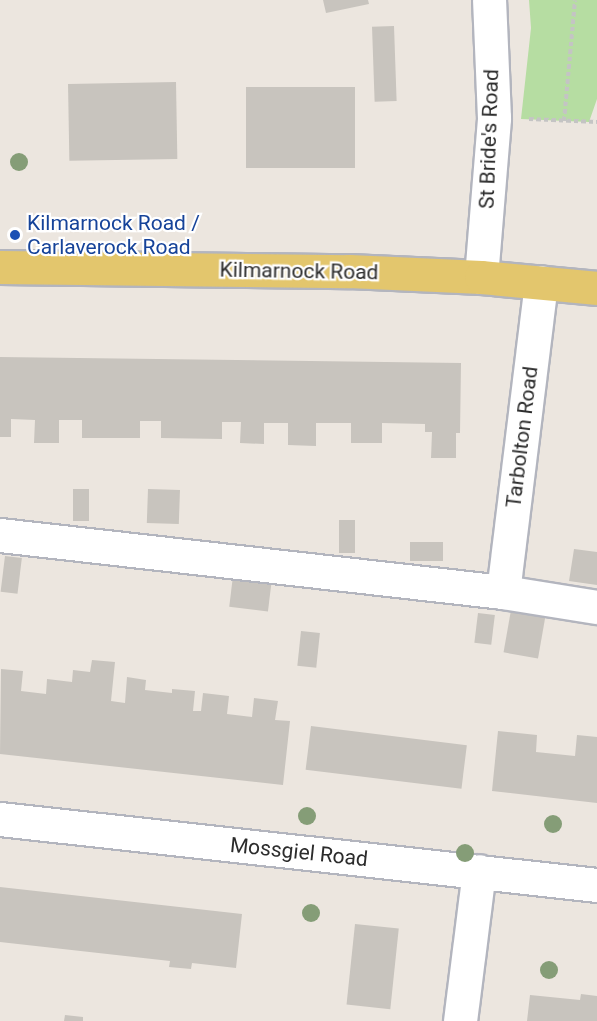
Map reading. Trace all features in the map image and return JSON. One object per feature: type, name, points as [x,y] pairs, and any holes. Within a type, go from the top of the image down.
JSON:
[{"type":"main road","name":"Kilmarnock Road","points":[[0,267],[349,271],[481,277],[597,286]]},
{"type":"street","name":"St Bride's Road","points":[[481,277],[494,118],[489,0]]},
{"type":"street","name":"Tarbolton Road","points":[[503,592],[541,282]]},
{"type":"street","points":[[0,535],[503,592],[597,607]]},
{"type":"street","name":"Mossgiel Road","points":[[0,819],[597,885]]},
{"type":"street","points":[[460,1021],[479,871]]},
{"type":"path","points":[[564,121],[575,0]]},
{"type":"path","points":[[494,118],[597,122]]},
{"type":"green space","points":[[529,0],[597,0],[597,99],[589,122],[521,119],[531,28]]},
{"type":"building","points":[[323,0],[368,0],[369,4],[326,13]]},
{"type":"building","points":[[394,26],[397,101],[375,102],[372,27]]},
{"type":"building","points":[[176,82],[177,159],[69,161],[68,84]]},
{"type":"building","points":[[246,87],[355,87],[355,168],[246,168]]},
{"type":"building","points":[[0,357],[461,363],[460,433],[456,433],[456,458],[431,458],[432,432],[425,432],[425,424],[382,423],[382,443],[351,443],[351,423],[316,423],[316,446],[288,445],[288,423],[264,423],[264,444],[240,443],[241,422],[222,422],[222,439],[161,438],[161,421],[140,421],[140,438],[82,438],[82,420],[59,420],[59,443],[34,443],[35,420],[11,419],[11,437],[0,437]]},
{"type":"building","points":[[73,489],[89,489],[89,521],[73,521]]},
{"type":"building","points":[[148,489],[180,490],[179,524],[147,523]]},
{"type":"building","points":[[339,520],[355,520],[355,553],[339,553]]},
{"type":"building","points":[[410,542],[443,542],[443,561],[410,561]]},
{"type":"building","points":[[574,549],[597,552],[597,585],[569,581]]},
{"type":"building","points":[[5,556],[22,558],[17,594],[1,592]]},
{"type":"building","points":[[233,576],[272,581],[268,612],[229,607]]},
{"type":"building","points":[[511,610],[545,616],[538,658],[504,652]]},
{"type":"building","points":[[478,613],[495,615],[491,645],[474,643]]},
{"type":"building","points":[[301,631],[320,633],[316,668],[297,666]]},
{"type":"building","points":[[92,660],[115,662],[111,701],[125,703],[127,677],[146,680],[145,690],[172,693],[172,689],[195,691],[193,711],[201,711],[203,693],[229,696],[227,714],[252,717],[254,698],[278,701],[275,720],[290,721],[283,785],[0,754],[1,669],[23,671],[21,691],[46,694],[47,679],[72,682],[73,670],[90,672]]},
{"type":"building","points":[[311,726],[467,745],[461,789],[306,770]]},
{"type":"building","points":[[498,731],[537,735],[536,752],[575,756],[577,735],[597,737],[597,803],[492,791]]},
{"type":"building","points":[[0,887],[242,914],[236,968],[192,963],[191,969],[169,967],[170,961],[0,942]]},
{"type":"building","points":[[355,924],[399,929],[390,1009],[347,1005]]},
{"type":"building","points":[[581,994],[597,996],[597,1021],[527,1021],[530,995],[580,1000]]},
{"type":"building","points":[[65,1015],[83,1017],[83,1021],[64,1021]]},
{"type":"place","name":"Kilmarnock Road / Carlaverock Road","points":[[15,235]]}]
